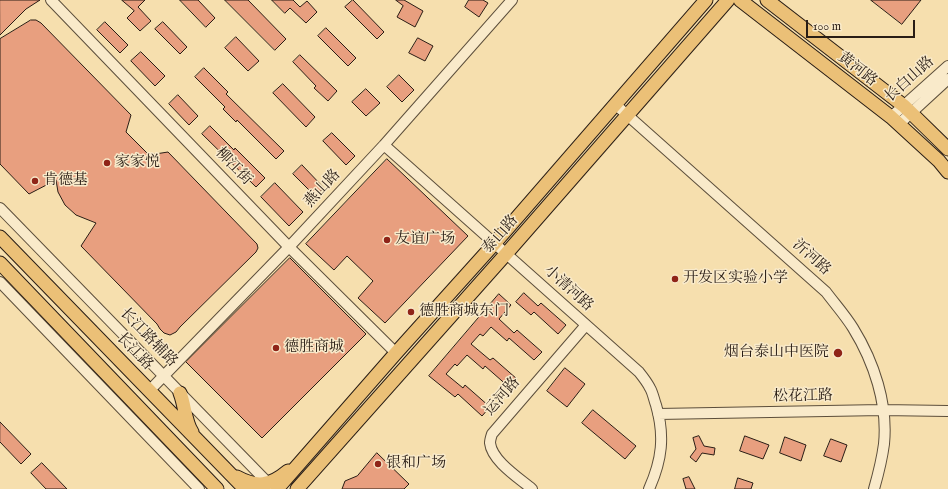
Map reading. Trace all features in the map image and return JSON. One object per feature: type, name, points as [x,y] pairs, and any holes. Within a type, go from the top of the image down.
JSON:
[{"type":"main road","name":"泰山路","points":[[273,487],[302,460],[494,244],[706,0]]},
{"type":"main road","name":"泰山路","points":[[297,489],[506,254],[728,0]]},
{"type":"main road","name":"黄河路","points":[[740,0],[895,120],[939,161],[948,172]]},
{"type":"main road","name":"黄河路","points":[[767,0],[907,110],[948,149]]},
{"type":"main road","name":"长江路","points":[[0,237],[245,489]]},
{"type":"main road","points":[[0,263],[217,489]]},
{"type":"main road","points":[[180,393],[185,404],[190,428],[196,439]]},
{"type":"main road","points":[[305,489],[313,470]]},
{"type":"main road","points":[[229,472],[248,483],[273,487]]},
{"type":"main road","points":[[204,475],[211,489]]},
{"type":"street","name":"柳江街","points":[[51,0],[289,247],[396,353]]},
{"type":"street","name":"燕山路","points":[[149,391],[289,247],[384,145],[512,0]]},
{"type":"street","name":"长白山路","points":[[907,110],[948,66]]},
{"type":"street","name":"长白山路","points":[[895,120],[948,78]]},
{"type":"street","name":"沂河路","points":[[616,105],[826,292],[853,328],[871,363],[880,390],[884,444],[874,489]]},
{"type":"street","name":"小清河路","points":[[384,145],[639,372],[651,388],[661,433],[661,450],[656,474],[649,489]]},
{"type":"street","name":"长江路辅路","points":[[0,208],[273,487]]},
{"type":"street","points":[[0,282],[199,489]]},
{"type":"street","name":"运河路","points":[[532,489],[495,456],[490,443],[492,434],[586,325]]},
{"type":"street","name":"松花江路","points":[[658,414],[882,410],[948,411]]},
{"type":"building","points":[[0,0],[40,0],[26,9],[0,35]]},
{"type":"building","points":[[122,0],[145,0],[138,7],[151,21],[140,31],[127,18],[134,11]]},
{"type":"building","points":[[180,0],[198,0],[215,18],[206,27]]},
{"type":"building","points":[[225,0],[248,0],[286,39],[275,50]]},
{"type":"building","points":[[272,0],[293,0],[300,7],[307,1],[317,12],[306,23],[290,8],[285,13]]},
{"type":"building","points":[[353,0],[384,32],[377,39],[345,7]]},
{"type":"building","points":[[396,0],[404,0],[423,11],[415,27],[397,17],[403,6]]},
{"type":"building","points":[[469,0],[483,0],[488,3],[479,17],[465,7]]},
{"type":"building","points":[[871,0],[921,0],[902,24]]},
{"type":"building","points":[[31,20],[36,20],[41,23],[131,115],[126,132],[149,155],[168,152],[257,244],[258,248],[256,252],[176,332],[170,335],[164,333],[160,329],[157,324],[81,246],[96,223],[76,215],[65,205],[58,192],[56,180],[29,194],[0,164],[0,39]]},
{"type":"building","points":[[105,22],[128,45],[120,53],[97,30]]},
{"type":"building","points":[[163,22],[187,47],[180,54],[155,29]]},
{"type":"building","points":[[326,28],[356,58],[348,66],[318,36]]},
{"type":"building","points":[[236,37],[259,61],[248,71],[225,48]]},
{"type":"building","points":[[418,38],[433,46],[425,61],[409,53]]},
{"type":"building","points":[[141,52],[165,76],[155,86],[131,61]]},
{"type":"building","points":[[300,55],[337,91],[328,101],[314,88],[316,86],[293,62]]},
{"type":"building","points":[[204,68],[228,92],[226,94],[284,151],[276,159],[237,120],[236,122],[223,109],[225,107],[195,77]]},
{"type":"building","points":[[399,75],[414,90],[402,102],[387,87]]},
{"type":"building","points":[[283,84],[315,117],[306,127],[273,93]]},
{"type":"building","points":[[366,89],[380,103],[366,116],[352,102]]},
{"type":"building","points":[[178,95],[198,116],[189,125],[169,104]]},
{"type":"building","points":[[210,126],[265,178],[256,187],[202,134]]},
{"type":"building","points":[[332,133],[355,156],[346,165],[323,141]]},
{"type":"building","name":"友谊广场","points":[[387,159],[468,236],[385,323],[358,298],[373,281],[347,256],[334,270],[306,244]]},
{"type":"building","points":[[302,165],[324,188],[315,196],[293,174]]},
{"type":"building","points":[[275,183],[303,212],[289,226],[261,197]]},
{"type":"building","name":"德胜商城","points":[[290,258],[366,334],[262,438],[186,362]]},
{"type":"building","points":[[524,293],[538,306],[541,303],[566,325],[558,334],[534,312],[531,315],[516,302]]},
{"type":"building","points":[[499,294],[511,305],[499,319],[514,333],[517,330],[542,352],[534,360],[509,338],[507,341],[491,327],[483,336],[480,334],[471,344],[490,360],[493,358],[517,379],[510,388],[485,366],[483,369],[467,355],[457,366],[455,364],[446,374],[463,388],[465,385],[490,407],[482,416],[458,394],[455,397],[429,376]]},
{"type":"building","points":[[565,368],[585,384],[567,407],[547,391]]},
{"type":"building","points":[[593,410],[636,446],[625,459],[582,423]]},
{"type":"building","points":[[0,422],[31,454],[21,464],[0,442]]},
{"type":"building","points":[[699,436],[704,446],[715,448],[714,455],[702,453],[696,462],[690,457],[696,449],[693,438]]},
{"type":"building","points":[[745,436],[769,445],[763,459],[740,451]]},
{"type":"building","points":[[785,437],[806,445],[801,461],[780,453]]},
{"type":"building","points":[[831,439],[847,445],[841,462],[824,456]]},
{"type":"building","name":"银和广场","points":[[377,453],[409,484],[404,489],[342,489],[345,481],[357,476]]},
{"type":"building","points":[[42,463],[67,489],[46,489],[31,473]]},
{"type":"building","points":[[689,477],[695,489],[686,489],[683,479]]},
{"type":"building","points":[[738,478],[753,483],[751,489],[735,489]]},
{"type":"place","name":"家家悦","points":[[107,163]]},
{"type":"place","name":"肯德基","points":[[35,181]]},
{"type":"place","name":"友谊广场","points":[[387,240]]},
{"type":"place","name":"开发区实验小学","points":[[675,279]]},
{"type":"place","name":"德胜商城东门","points":[[411,312]]},
{"type":"place","name":"德胜商城","points":[[276,348]]},
{"type":"place","name":"烟台泰山中医院","points":[[838,353]]},
{"type":"place","name":"银和广场","points":[[378,464]]}]
